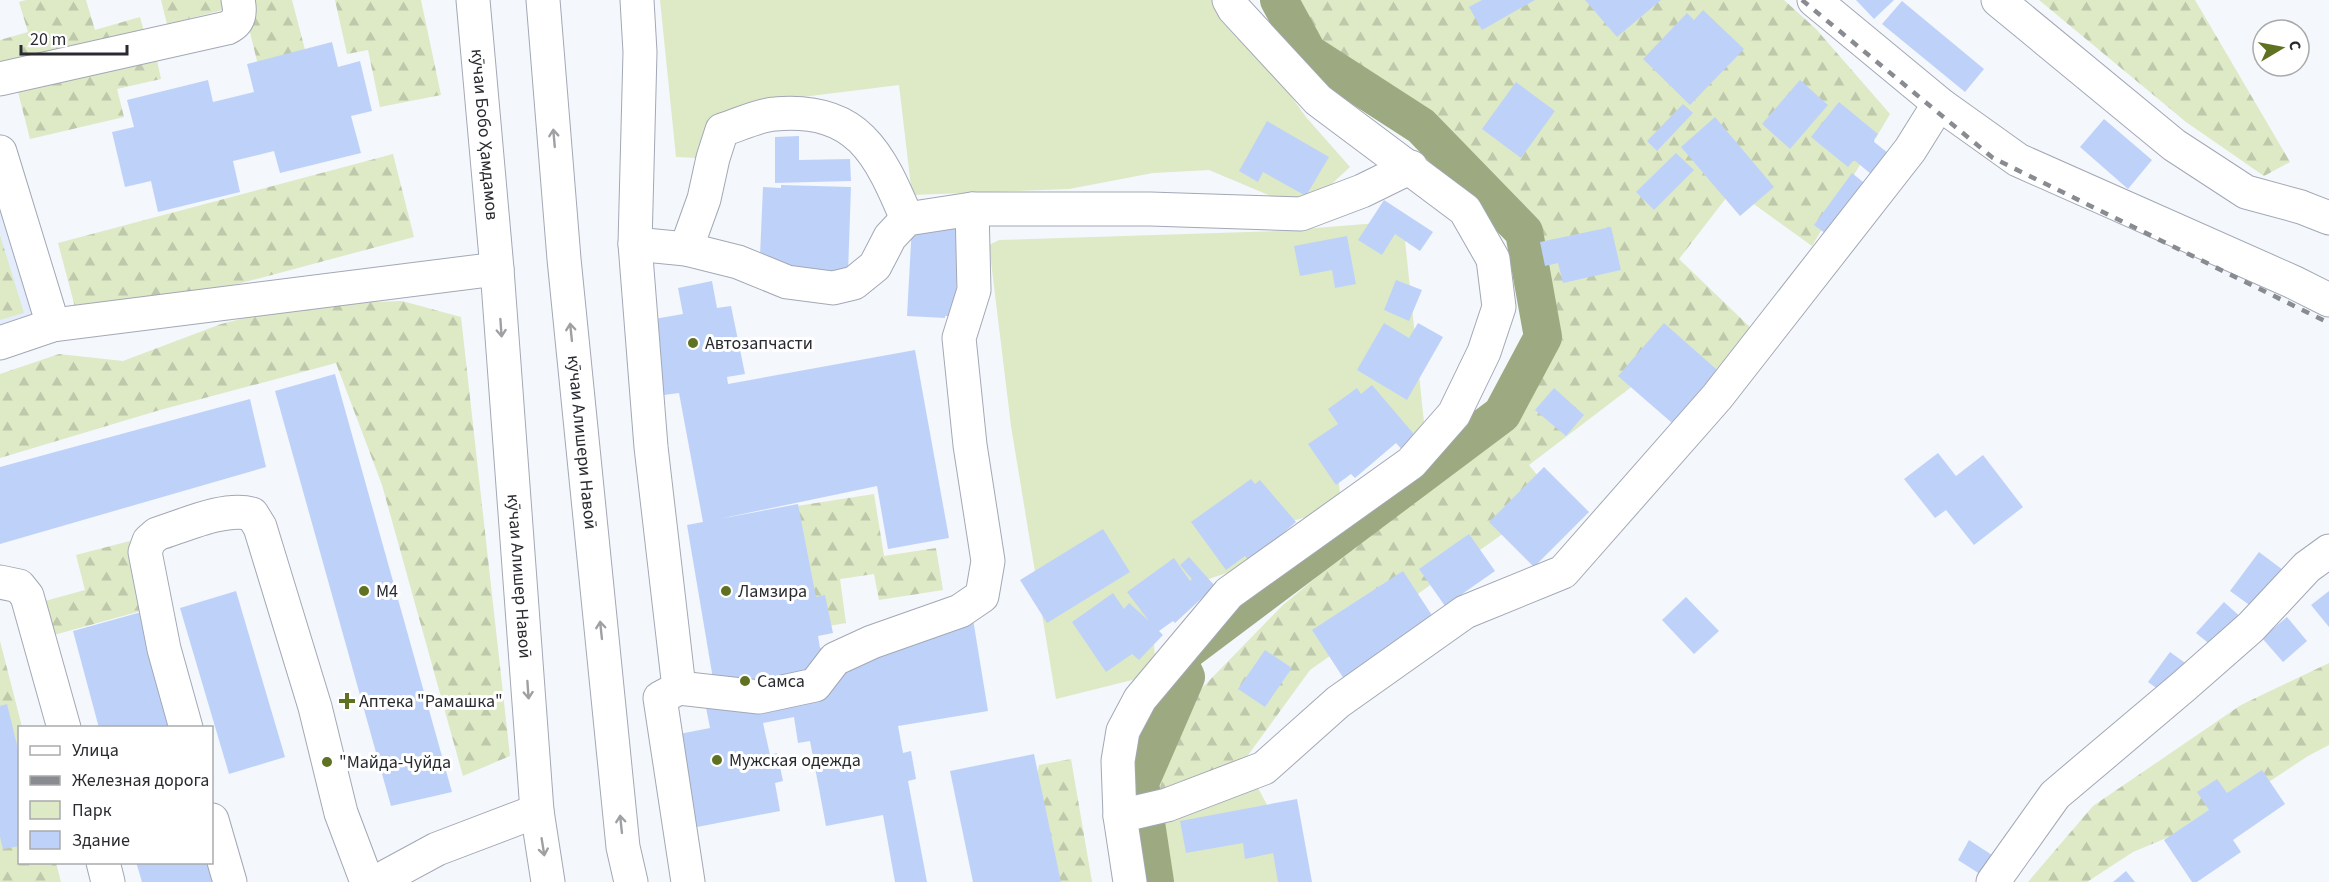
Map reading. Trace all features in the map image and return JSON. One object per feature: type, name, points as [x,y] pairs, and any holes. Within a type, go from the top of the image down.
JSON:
[{"type":"street","points":[[0,79],[227,28],[234,25],[238,19],[241,11],[238,0]]},
{"type":"street","name":"кӯчаи Бобо Ҳамдамов","points":[[473,0],[497,269]]},
{"type":"street","name":"кӯчаи Алишери Навоӣ","points":[[543,0],[564,259],[623,847],[630,882]]},
{"type":"street","points":[[637,0],[640,52],[635,244],[651,447],[679,688]]},
{"type":"street","points":[[1130,882],[1141,811],[1118,761],[1123,731],[1140,699],[1229,593],[1411,463],[1454,414],[1484,352],[1499,308],[1493,259],[1465,210],[1411,167],[1318,100],[1234,9],[1229,0]]},
{"type":"street","points":[[1814,0],[1941,105],[2018,160],[2283,277],[2329,300]]},
{"type":"street","points":[[1998,0],[2174,146],[2246,192],[2301,207],[2329,218]]},
{"type":"street","points":[[1141,811],[1264,768],[1338,702],[1465,612],[1563,572],[1717,397],[1910,150],[1935,110],[1941,105]]},
{"type":"street","points":[[686,249],[704,199],[722,130],[774,114],[807,114],[844,124],[867,142],[892,185],[907,219]]},
{"type":"street","points":[[0,153],[53,325]]},
{"type":"street","points":[[635,244],[686,249],[738,262],[787,282],[833,288],[854,283],[875,266],[890,237],[907,219],[972,209],[1150,209],[1301,214],[1362,191],[1411,167]]},
{"type":"street","points":[[688,882],[660,698],[679,688],[759,697],[815,685],[836,660],[872,642],[960,611],[982,596],[988,561],[970,445],[959,338],[974,290],[972,209]]},
{"type":"street","points":[[0,343],[53,325],[497,269]]},
{"type":"street","name":"кӯчаи Алишер Навоӣ","points":[[497,269],[537,811],[548,882]]},
{"type":"street","points":[[185,726],[164,650],[145,552],[149,541],[157,534],[221,514],[244,512],[252,514],[260,527],[315,707],[341,813],[367,882]]},
{"type":"street","points":[[1992,882],[2055,795],[2243,634],[2307,567],[2329,551]]},
{"type":"street","points":[[0,582],[19,586],[27,596],[63,726]]},
{"type":"street","points":[[376,882],[437,849],[537,811]]},
{"type":"street","points":[[213,823],[230,882]]},
{"type":"street","points":[[104,864],[108,882]]},
{"type":"shaded area","points":[[0,208],[38,326],[0,337]]},
{"type":"green space","points":[[86,0],[95,30],[140,17],[148,45],[0,88],[0,40],[28,32],[19,2]]},
{"type":"green space","points":[[161,0],[229,0],[231,8],[167,24]]},
{"type":"green space","points":[[242,0],[292,0],[309,65],[261,77]]},
{"type":"green space","points":[[335,0],[421,0],[441,95],[380,107],[368,50],[347,54]]},
{"type":"green space","points":[[660,0],[1222,0],[1306,117],[1350,167],[1325,190],[1290,204],[1209,170],[1153,173],[1069,189],[912,195],[899,85],[746,104],[698,158],[676,157]]},
{"type":"green space","points":[[1282,0],[1784,0],[1816,29],[1890,114],[1812,246],[1733,189],[1679,259],[1753,330],[1706,380],[1651,372],[1529,465],[1555,497],[1310,670],[1243,762],[1160,790],[1164,727],[1283,605],[1506,420],[1552,338],[1528,217],[1432,118],[1316,43]]},
{"type":"green space","points":[[2039,0],[2195,0],[2290,162],[2264,176],[2186,122]]},
{"type":"green space","points":[[157,60],[161,79],[117,89],[124,117],[30,139],[18,92]]},
{"type":"green space","points":[[393,154],[414,237],[80,326],[58,243]]},
{"type":"green space","points":[[1403,221],[1425,432],[1336,446],[1341,507],[1247,534],[1260,562],[1151,598],[1156,674],[1056,699],[1011,426],[989,245],[999,240],[1278,231]]},
{"type":"green space","points":[[0,235],[24,313],[0,320]]},
{"type":"green space","points":[[402,301],[461,317],[510,756],[463,776],[382,485],[336,363],[160,410],[0,458],[0,374],[59,354],[123,361],[221,324],[298,305]]},
{"type":"green space","points":[[874,494],[884,556],[936,548],[943,590],[879,600],[874,574],[840,579],[846,623],[817,628],[784,508]]},
{"type":"green space","points":[[130,541],[148,609],[43,638],[34,604],[85,590],[76,555]]},
{"type":"green space","points":[[0,641],[22,726],[18,726],[18,864],[56,864],[61,882],[0,882]]},
{"type":"green space","points":[[2329,663],[2329,745],[2308,756],[2214,818],[2133,852],[2087,882],[2028,882],[2093,806],[2241,705]]},
{"type":"green space","points":[[1071,759],[1092,882],[978,882],[1036,780],[1039,765]]},
{"type":"green space","points":[[1257,786],[1284,837],[1297,882],[1160,882],[1155,863],[1166,819]]},
{"type":"building","points":[[1482,0],[1535,0],[1482,30],[1469,7]]},
{"type":"building","points":[[1585,0],[1661,0],[1617,37]]},
{"type":"building","points":[[1856,0],[1894,0],[1874,19]]},
{"type":"building","points":[[1902,1],[1984,69],[1965,92],[1882,24]]},
{"type":"building","points":[[1703,10],[1744,49],[1690,105],[1643,59],[1687,13],[1694,20]]},
{"type":"building","points":[[332,42],[338,67],[360,61],[372,111],[351,116],[361,153],[280,173],[274,151],[233,161],[240,192],[158,212],[151,181],[125,187],[112,132],[134,127],[127,100],[208,80],[213,102],[254,92],[247,64]]},
{"type":"building","points":[[1800,80],[1828,105],[1790,149],[1762,124]]},
{"type":"building","points":[[1516,82],[1555,111],[1521,158],[1482,129]]},
{"type":"building","points":[[1839,102],[1878,134],[1873,141],[1888,153],[1871,174],[1854,160],[1848,167],[1811,137]]},
{"type":"building","points":[[1683,104],[1693,113],[1657,151],[1647,141]]},
{"type":"building","points":[[1715,117],[1774,187],[1740,216],[1681,147]]},
{"type":"building","points":[[2104,119],[2152,160],[2128,189],[2080,147]]},
{"type":"building","points":[[1267,121],[1329,157],[1306,196],[1263,172],[1258,182],[1239,171]]},
{"type":"building","points":[[799,136],[799,160],[850,159],[851,181],[775,183],[775,137]]},
{"type":"building","points":[[1676,153],[1694,170],[1654,210],[1636,192]]},
{"type":"building","points":[[1852,173],[1868,186],[1830,237],[1814,225]]},
{"type":"building","points":[[781,185],[851,187],[848,273],[759,279],[763,187],[781,188]]},
{"type":"building","points":[[1384,200],[1433,232],[1420,251],[1395,234],[1382,255],[1358,240]]},
{"type":"building","points":[[912,225],[962,226],[954,316],[945,316],[945,318],[907,316]]},
{"type":"building","points":[[1611,227],[1621,270],[1563,283],[1558,263],[1545,266],[1540,242]]},
{"type":"building","points":[[1347,236],[1356,284],[1335,288],[1332,270],[1300,276],[1294,246]]},
{"type":"building","points":[[1396,280],[1422,290],[1409,321],[1384,310]]},
{"type":"building","points":[[712,281],[717,308],[731,306],[745,374],[727,377],[728,384],[915,350],[949,538],[888,549],[877,486],[719,519],[798,504],[816,597],[825,595],[833,633],[818,636],[820,648],[973,619],[988,711],[898,726],[903,753],[911,751],[916,779],[908,781],[927,882],[895,882],[883,815],[826,826],[810,741],[798,743],[794,717],[763,723],[770,755],[777,753],[783,781],[775,783],[780,811],[692,828],[674,735],[710,728],[701,682],[713,679],[687,525],[703,522],[679,393],[656,396],[643,321],[683,314],[678,288]]},
{"type":"building","points":[[1384,323],[1409,338],[1418,323],[1443,337],[1407,400],[1357,370]]},
{"type":"building","points":[[1664,323],[1724,376],[1679,429],[1618,376]]},
{"type":"building","name":"М4","points":[[335,374],[452,792],[391,806],[275,391]]},
{"type":"building","points":[[1372,385],[1419,440],[1405,453],[1396,443],[1355,478],[1351,474],[1336,485],[1308,444],[1338,424],[1328,409],[1357,388],[1361,394]]},
{"type":"building","points":[[1554,388],[1584,415],[1566,436],[1535,410]]},
{"type":"building","points":[[250,399],[266,467],[0,544],[0,467]]},
{"type":"building","points":[[1938,453],[1956,476],[1983,455],[2023,507],[1974,545],[1946,510],[1935,518],[1904,479]]},
{"type":"building","points":[[1544,467],[1589,512],[1534,567],[1489,522]]},
{"type":"building","points":[[1251,479],[1255,484],[1260,480],[1296,522],[1250,562],[1245,556],[1226,570],[1191,522]]},
{"type":"building","points":[[1103,529],[1130,572],[1047,623],[1020,580]]},
{"type":"building","points":[[1469,534],[1495,571],[1445,606],[1419,569]]},
{"type":"building","points":[[2259,552],[2283,570],[2255,609],[2230,591]]},
{"type":"building","points":[[1189,557],[1215,586],[1175,623],[1173,621],[1159,631],[1163,635],[1139,660],[1132,654],[1106,672],[1072,622],[1113,593],[1124,609],[1129,603],[1149,621],[1127,592],[1174,558],[1190,581],[1192,579],[1180,565]]},
{"type":"building","points":[[1403,571],[1437,623],[1346,682],[1312,630]]},
{"type":"building","points":[[236,591],[285,757],[229,774],[180,608]]},
{"type":"building","points":[[2329,591],[2329,627],[2311,605]]},
{"type":"building","points":[[1686,597],[1719,631],[1694,654],[1662,620]]},
{"type":"building","points":[[2224,602],[2244,620],[2217,650],[2196,633]]},
{"type":"building","points":[[145,611],[177,726],[98,726],[73,631]]},
{"type":"building","points":[[2287,617],[2307,641],[2283,662],[2262,638]]},
{"type":"building","points":[[1265,650],[1292,668],[1265,707],[1238,689]]},
{"type":"building","points":[[2170,652],[2188,665],[2166,695],[2148,682]]},
{"type":"building","points":[[7,704],[18,749],[18,846],[3,849],[0,837],[0,706]]},
{"type":"building","points":[[1034,754],[1061,882],[973,882],[950,771]]},
{"type":"building","points":[[2262,770],[2285,804],[2233,840],[2241,852],[2197,882],[2192,882],[2164,840],[2209,810],[2197,792],[2217,779],[2227,793]]},
{"type":"building","points":[[1297,799],[1312,882],[1278,882],[1273,853],[1245,859],[1243,843],[1186,853],[1180,821]]},
{"type":"building","points":[[1969,840],[1995,857],[1983,876],[1958,860]]},
{"type":"building","points":[[137,864],[213,864],[221,882],[142,882]]},
{"type":"building","points":[[2126,871],[2135,882],[2113,882]]},
{"type":"waterway","points":[[1155,882],[1140,783],[1186,677],[1177,658],[1502,414],[1543,337],[1524,232],[1421,126],[1308,53],[1279,0]]},
{"type":"railway","points":[[1802,0],[1993,158],[2329,323]]},
{"type":"place","name":"Автозапчасти","points":[[693,343]]},
{"type":"place","name":"М4","points":[[364,591]]},
{"type":"place","name":"Ламзира","points":[[726,591]]},
{"type":"place","name":"Самса","points":[[745,681]]},
{"type":"place","name":"Аптека \"Рамашка\"","points":[[347,701]]},
{"type":"place","name":"Мужская одежда","points":[[717,760]]},
{"type":"place","name":"\"Майда-Чуйда","points":[[327,762]]}]
